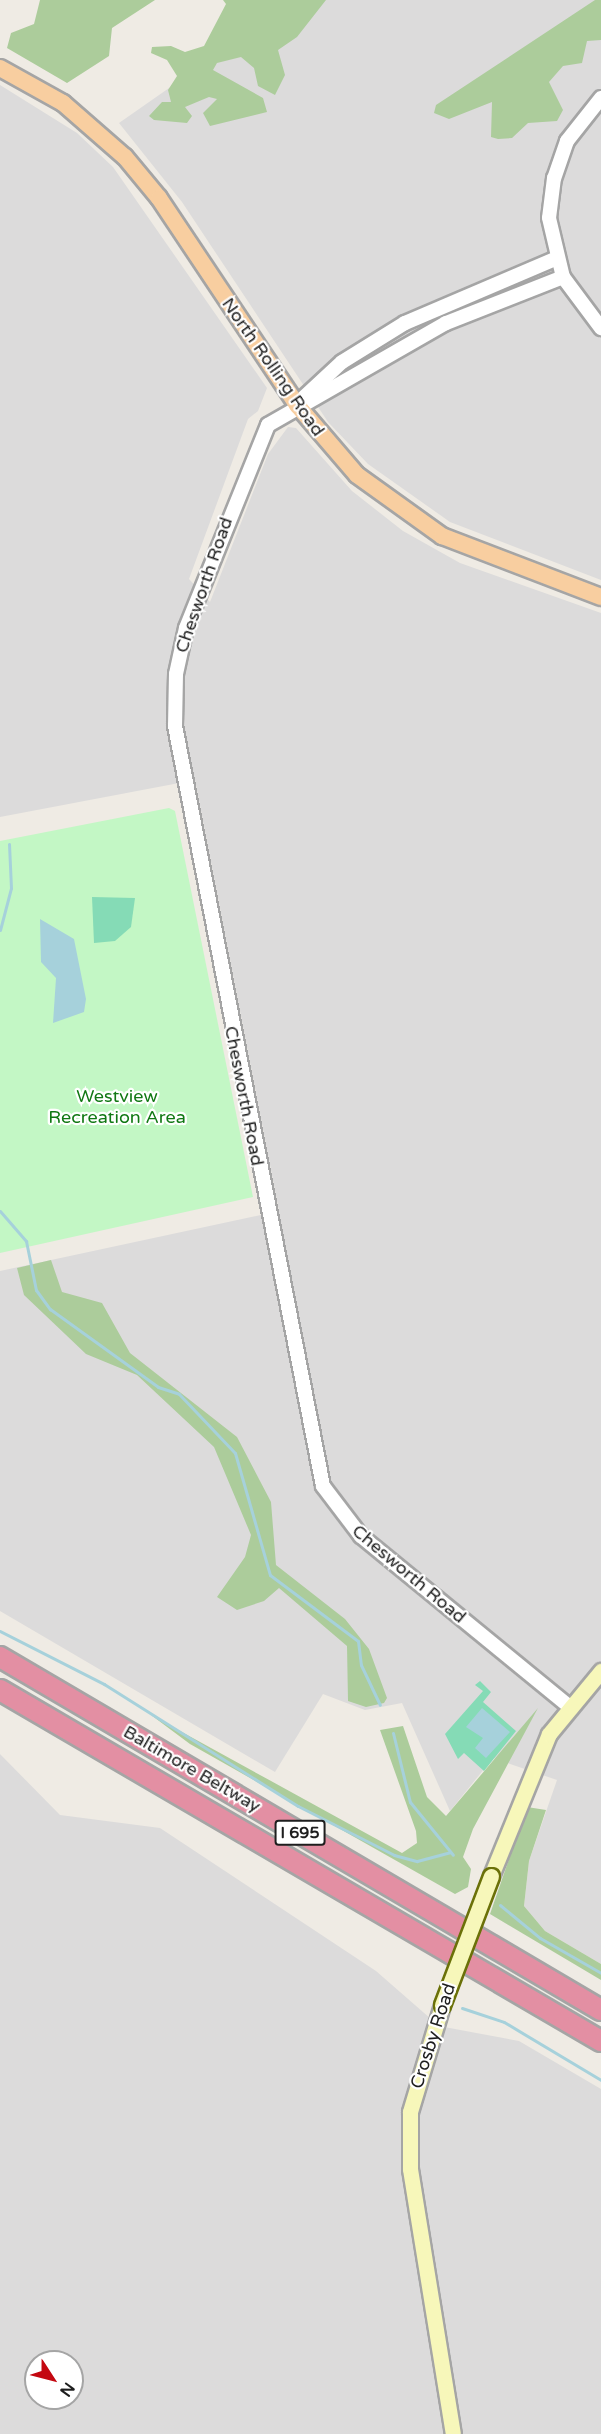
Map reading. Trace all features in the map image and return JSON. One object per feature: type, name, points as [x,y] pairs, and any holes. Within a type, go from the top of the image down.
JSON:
[{"type":"highway","name":"Baltimore Beltway","points":[[0,1657],[601,2010]]},
{"type":"highway","name":"Baltimore Beltway","points":[[0,1690],[601,2042]]},
{"type":"main road","name":"North Rolling Road","points":[[0,68],[63,103],[125,157],[159,198],[297,405],[357,475],[412,518],[467,547],[601,597]]},
{"type":"main road","name":"Crosby Road","points":[[453,2434],[411,2169],[410,2112],[442,2005],[523,1786],[569,1706],[601,1671]]},
{"type":"street","points":[[601,98],[576,126],[554,178],[549,218],[555,259],[563,277],[601,328]]},
{"type":"street","name":"Chesworth Road","points":[[297,405],[342,362],[405,323],[555,259]]},
{"type":"street","name":"Chesworth Road","points":[[563,277],[446,323],[297,405],[268,425],[244,473],[186,628],[175,717],[184,793],[314,1454],[323,1486],[349,1525],[569,1706]]},
{"type":"shaded area","points":[[295,0],[601,0],[601,580],[450,522],[368,464],[328,422],[182,202],[119,123]]},
{"type":"shaded area","points":[[0,85],[77,133],[113,167],[267,388],[258,411],[248,419],[189,579],[210,602],[268,454],[288,427],[296,428],[352,491],[403,531],[460,563],[601,613],[601,1964],[545,1931],[524,1906],[529,1861],[557,1780],[493,1758],[450,1811],[402,1703],[365,1710],[323,1694],[275,1772],[0,1611],[0,1271],[279,1211],[195,780],[0,817]]},
{"type":"shaded area","points":[[0,1754],[60,1815],[160,1828],[376,1971],[439,2026],[519,2041],[601,2089],[601,2434],[0,2434]]},
{"type":"green space","points":[[40,0],[155,0],[112,28],[109,56],[67,83],[7,48],[11,33],[34,24]]},
{"type":"green space","points":[[223,0],[326,0],[297,37],[278,50],[285,75],[275,95],[258,86],[254,68],[241,57],[217,63],[213,70],[263,98],[267,112],[210,126],[203,113],[217,99],[209,97],[185,107],[192,116],[187,123],[154,120],[149,116],[162,102],[171,102],[168,90],[177,76],[167,60],[151,53],[152,47],[171,46],[185,52],[204,46],[226,4]]},
{"type":"green space","points":[[595,0],[601,0],[601,40],[587,41],[582,63],[563,66],[549,82],[563,110],[557,121],[528,123],[512,138],[498,139],[491,137],[492,102],[449,119],[434,113],[436,105]]},
{"type":"green space","name":"Westview Recreation Area","points":[[169,808],[175,811],[253,1197],[0,1253],[0,841]]},
{"type":"green space","points":[[92,897],[135,898],[131,927],[115,941],[94,943]]},
{"type":"green space","points":[[51,1260],[62,1292],[102,1303],[130,1353],[237,1437],[271,1502],[276,1565],[345,1619],[369,1649],[387,1698],[384,1703],[366,1707],[348,1701],[347,1646],[279,1588],[264,1601],[237,1610],[217,1597],[245,1557],[251,1535],[214,1447],[137,1375],[86,1354],[24,1295],[17,1268]]},
{"type":"green space","points":[[480,1681],[491,1692],[483,1702],[516,1731],[484,1771],[464,1753],[458,1759],[445,1734],[483,1691],[475,1685]]},
{"type":"green space","points":[[538,1708],[473,1829],[463,1857],[471,1869],[468,1887],[455,1894],[190,1744],[151,1715],[402,1853],[417,1843],[416,1831],[380,1730],[403,1726],[427,1797],[446,1816]]},
{"type":"green space","points":[[527,1807],[546,1810],[529,1861],[524,1906],[545,1931],[601,1964],[601,1980],[490,1914]]},
{"type":"water","points":[[40,919],[74,939],[86,999],[84,1012],[53,1023],[56,978],[41,962]]},
{"type":"water","points":[[482,1708],[510,1732],[486,1758],[475,1748],[483,1738],[466,1727]]},
{"type":"waterway","points":[[0,930],[11,888],[9,844]]},
{"type":"waterway","points":[[0,1211],[26,1241],[36,1290],[50,1309],[158,1387],[179,1394],[235,1453],[270,1575],[358,1641],[361,1665],[380,1705]]},
{"type":"waterway","points":[[0,1631],[104,1684],[298,1806],[394,1855],[417,1861],[450,1852]]},
{"type":"waterway","points":[[393,1733],[410,1802],[453,1855]]},
{"type":"waterway","points":[[500,1905],[540,1938],[601,1973]]},
{"type":"waterway","points":[[462,2008],[504,2022],[601,2080]]}]
